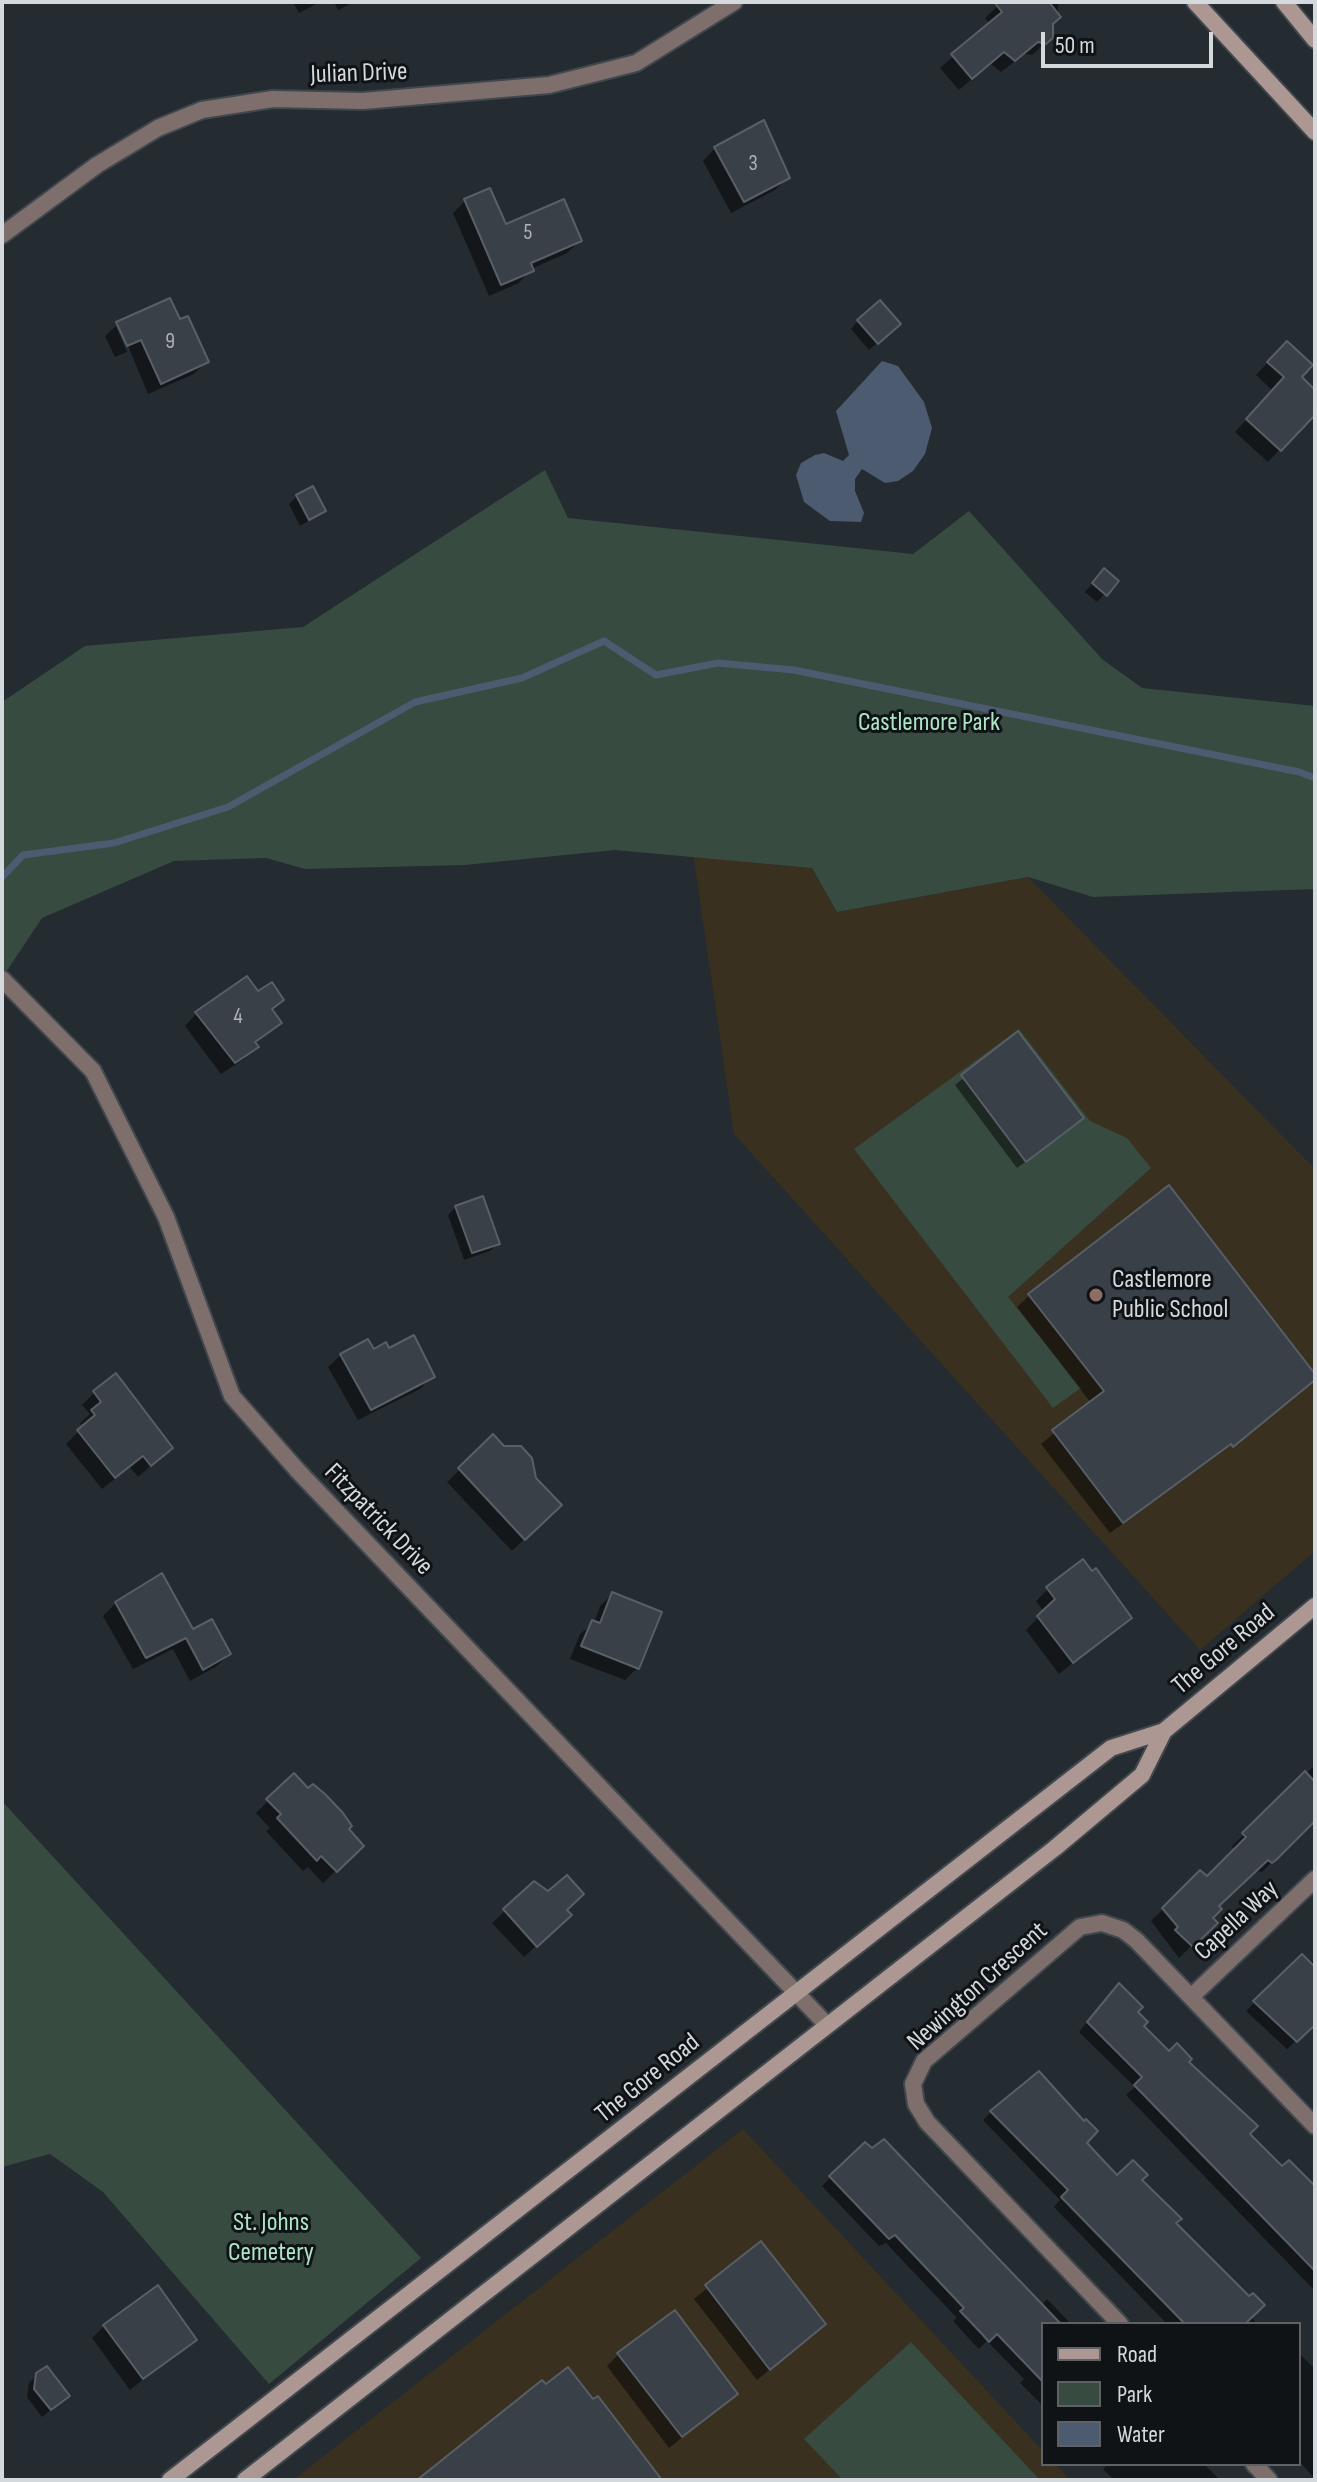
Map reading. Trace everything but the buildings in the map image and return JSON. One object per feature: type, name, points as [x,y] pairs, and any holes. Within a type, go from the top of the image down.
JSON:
[{"type":"main road","points":[[1195,2],[1315,132]]},
{"type":"main road","points":[[1284,2],[1315,40]]},
{"type":"main road","name":"The Gore Road","points":[[170,2480],[1111,1748],[1164,1731],[1315,1606]]},
{"type":"main road","name":"The Gore Road","points":[[245,2480],[1142,1775],[1164,1731]]},
{"type":"street","name":"Julian Drive","points":[[2,235],[97,165],[158,128],[202,110],[273,99],[363,101],[549,85],[636,63],[734,2]]},
{"type":"street","name":"Fitzpatrick Drive","points":[[2,979],[93,1071],[166,1217],[232,1396],[298,1471],[826,2024]]},
{"type":"street","name":"Capella Way","points":[[1191,1997],[1315,1879]]},
{"type":"street","name":"Newington Crescent","points":[[1118,2322],[937,2134],[916,2104],[913,2084],[924,2061],[1080,1927],[1102,1923],[1123,1930],[1315,2126]]},
{"type":"shaded area","name":"Castlemore Public School","points":[[692,846],[803,854],[838,912],[1028,877],[1315,1169],[1315,1551],[1200,1650],[734,1134]]},
{"type":"shaded area","points":[[743,2129],[1041,2449],[1041,2466],[1057,2466],[1070,2480],[293,2480]]},
{"type":"green space","name":"Castlemore Park","points":[[545,470],[568,518],[913,554],[969,511],[1102,659],[1142,688],[1315,706],[1315,889],[1093,897],[1028,877],[837,912],[812,868],[615,850],[465,865],[305,869],[266,858],[174,861],[42,918],[2,978],[2,702],[85,646],[303,627]]},
{"type":"green space","points":[[1019,1029],[1090,1121],[1127,1138],[1151,1168],[1008,1297],[1081,1388],[1053,1408],[854,1149]]},
{"type":"green space","name":"St. Johns Cemetery","points":[[2,1801],[421,2258],[269,2384],[103,2192],[50,2154],[2,2167]]},
{"type":"green space","points":[[911,2342],[1040,2480],[843,2480],[804,2439]]},
{"type":"water","points":[[882,361],[898,366],[924,402],[932,428],[925,454],[913,471],[898,481],[885,483],[862,469],[855,479],[855,491],[864,513],[861,522],[830,521],[804,502],[796,475],[801,463],[815,455],[824,453],[843,461],[849,455],[836,411]]},
{"type":"waterway","points":[[2,877],[23,855],[114,843],[228,807],[415,702],[522,678],[604,641],[656,675],[718,663],[794,670],[1299,772],[1315,778]]},
{"type":"place","name":"Castlemore Public School","points":[[1096,1295]]}]
